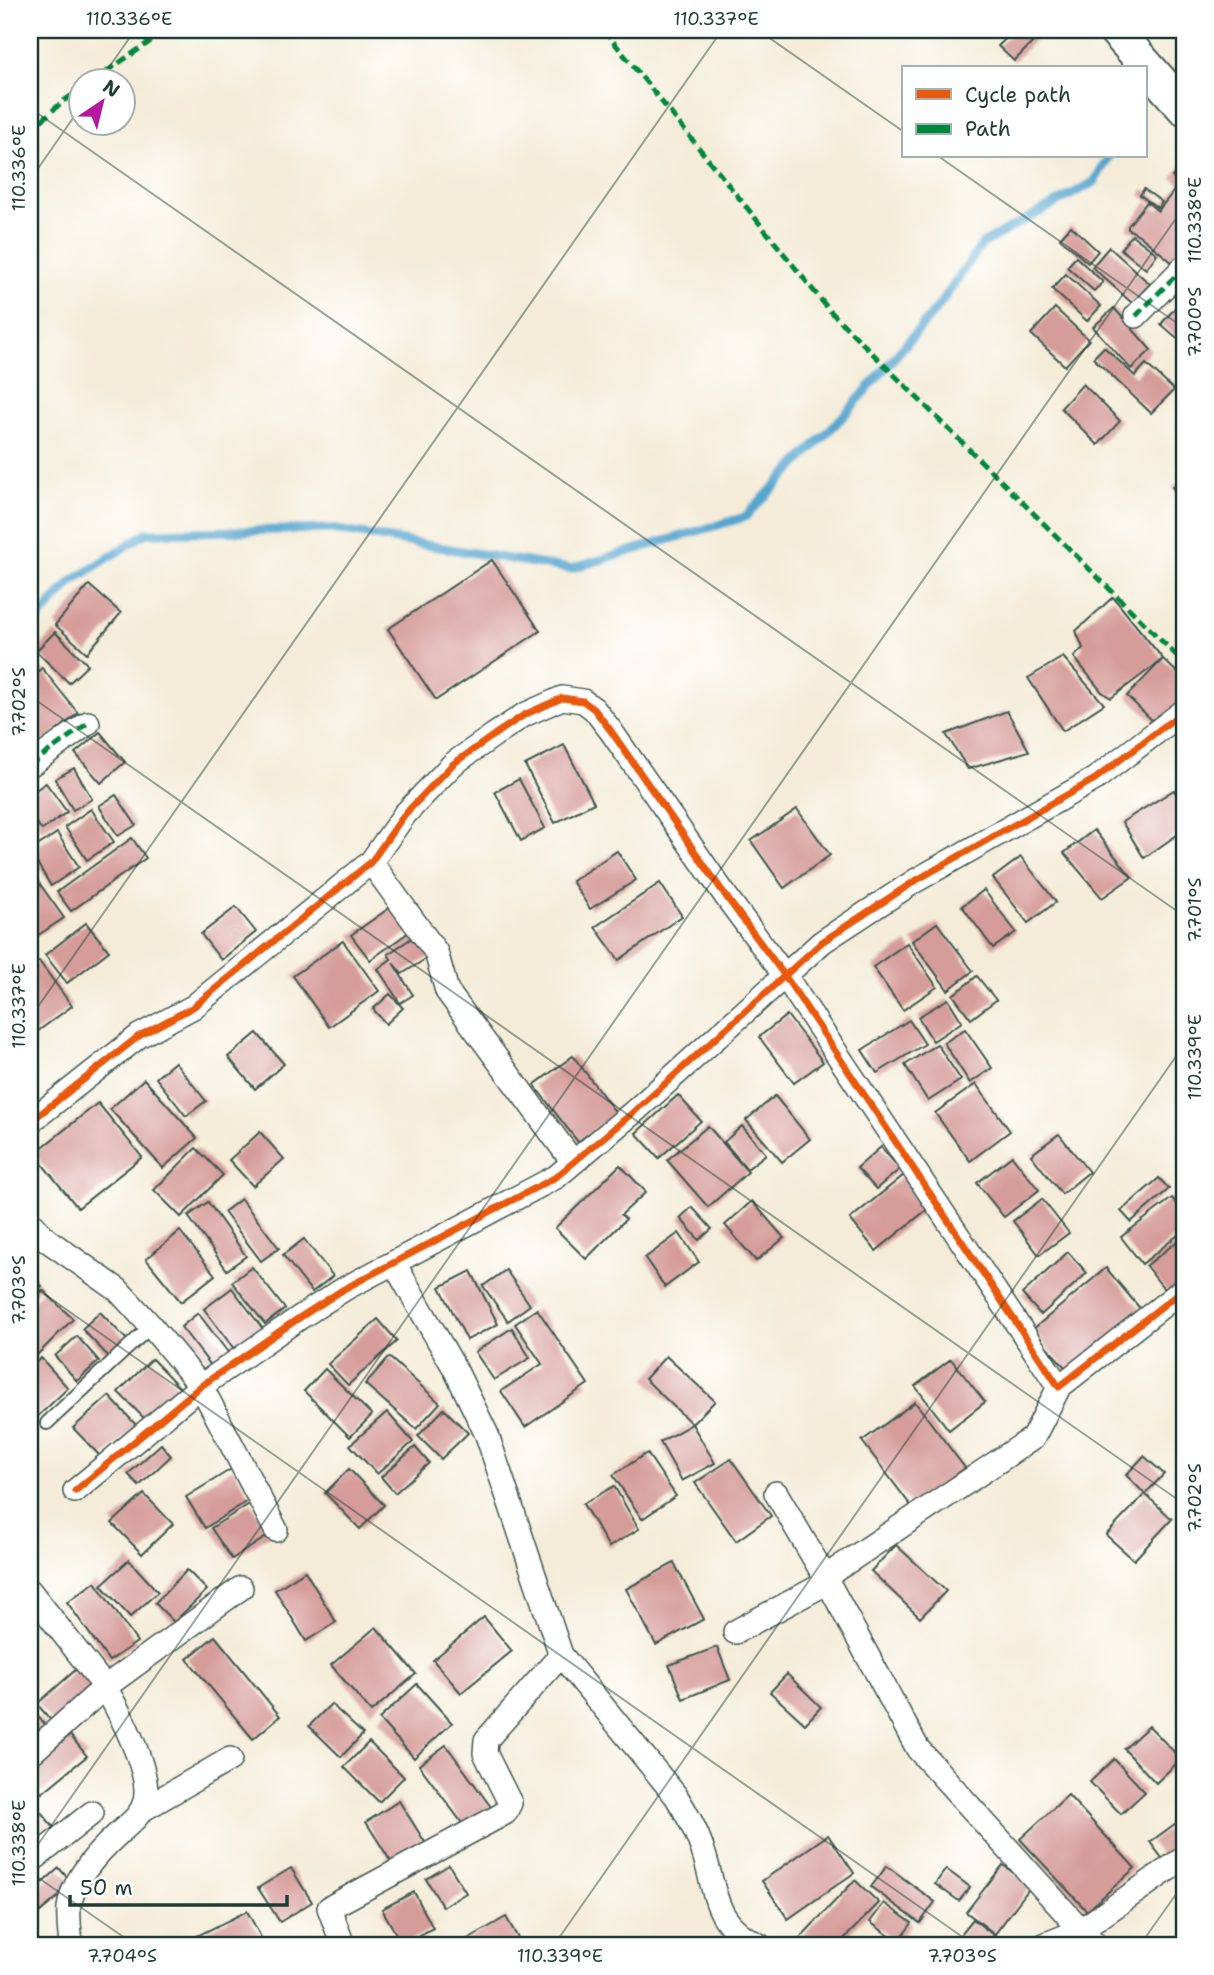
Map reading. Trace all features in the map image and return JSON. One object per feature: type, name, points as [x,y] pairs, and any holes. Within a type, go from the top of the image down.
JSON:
[{"type":"main road","points":[[1115,30],[1147,66]]},
{"type":"main road","points":[[1148,67],[1184,108]]},
{"type":"street","points":[[1136,316],[1184,267]]},
{"type":"street","points":[[30,1122],[139,1036],[192,1007],[371,862],[405,814],[453,764],[524,715],[552,702],[572,698],[583,701],[594,709],[611,731],[785,976],[1059,1387]]},
{"type":"street","points":[[75,1491],[201,1386],[344,1289],[556,1177],[636,1110],[822,942],[915,881],[1095,779],[1184,711]]},
{"type":"street","points":[[30,765],[88,723]]},
{"type":"street","points":[[371,862],[436,952],[447,991],[573,1162]]},
{"type":"street","points":[[30,1222],[47,1240],[118,1290],[201,1386],[276,1530]]},
{"type":"street","points":[[394,1263],[454,1369],[487,1435],[561,1655],[676,1796],[691,1819],[722,1913],[734,1932],[759,1945]]},
{"type":"street","points":[[735,1632],[826,1579],[1033,1438],[1059,1387],[1184,1289]]},
{"type":"street","points":[[776,1493],[918,1749],[1089,1938]]},
{"type":"street","points":[[30,1754],[105,1687],[240,1588]]},
{"type":"street","points":[[30,1591],[105,1687],[125,1723],[146,1792],[142,1810]]},
{"type":"street","points":[[336,1945],[340,1937],[329,1908],[505,1813],[510,1803],[485,1753],[486,1740],[561,1655]]},
{"type":"street","points":[[71,1945],[69,1906],[77,1885],[96,1857],[142,1810],[230,1759]]},
{"type":"street","points":[[30,1862],[92,1813]]},
{"type":"street","points":[[1044,1945],[1089,1938],[1184,1858]]},
{"type":"lane","points":[[47,1423],[151,1326]]},
{"type":"building","points":[[1015,30],[1032,30],[1039,36],[1014,61],[998,46]]},
{"type":"building","points":[[1184,164],[1184,188],[1172,177]]},
{"type":"building","points":[[1177,187],[1184,193],[1184,262],[1179,268],[1128,229],[1147,202],[1158,211]]},
{"type":"building","points":[[1144,189],[1162,202],[1158,208],[1140,195]]},
{"type":"building","points":[[1071,226],[1098,251],[1088,263],[1060,238]]},
{"type":"building","points":[[1132,235],[1157,254],[1146,269],[1121,249]]},
{"type":"building","points":[[1109,247],[1150,284],[1132,303],[1092,267]]},
{"type":"building","points":[[1076,257],[1103,282],[1094,291],[1067,267]]},
{"type":"building","points":[[1066,274],[1101,306],[1087,321],[1052,289]]},
{"type":"building","points":[[1184,298],[1184,344],[1161,324]]},
{"type":"building","points":[[1055,308],[1089,340],[1065,366],[1031,334]]},
{"type":"building","points":[[1114,308],[1151,350],[1131,369],[1093,327]]},
{"type":"building","points":[[1104,347],[1135,376],[1146,364],[1174,390],[1151,413],[1093,358]]},
{"type":"building","points":[[1083,384],[1120,421],[1098,445],[1061,408]]},
{"type":"building","points":[[1184,479],[1184,502],[1172,487]]},
{"type":"building","points":[[492,560],[540,631],[436,700],[388,629]]},
{"type":"building","points":[[89,585],[121,613],[87,653],[55,625]]},
{"type":"building","points":[[1113,597],[1163,659],[1111,698],[1102,692],[1074,657],[1083,648],[1076,631]]},
{"type":"building","points":[[55,632],[88,665],[69,683],[36,651]]},
{"type":"building","points":[[1063,657],[1104,704],[1063,731],[1028,678]]},
{"type":"building","points":[[1163,659],[1184,679],[1184,698],[1158,726],[1127,696]]},
{"type":"building","points":[[42,668],[78,713],[39,746],[30,735],[30,678]]},
{"type":"building","points":[[1007,711],[1029,751],[968,769],[946,734]]},
{"type":"building","points":[[100,732],[125,762],[101,783],[75,753]]},
{"type":"building","points":[[564,745],[594,803],[555,823],[525,765]]},
{"type":"building","points":[[74,768],[92,799],[73,810],[55,779]]},
{"type":"building","points":[[519,779],[545,828],[521,841],[495,792]]},
{"type":"building","points":[[46,783],[67,812],[42,830],[30,814],[30,794]]},
{"type":"building","points":[[1174,790],[1184,808],[1184,830],[1144,858],[1122,822]]},
{"type":"building","points":[[116,795],[136,825],[118,836],[99,806]]},
{"type":"building","points":[[91,809],[114,842],[87,860],[65,827]]},
{"type":"building","points":[[797,809],[830,855],[784,888],[751,841]]},
{"type":"building","points":[[1094,830],[1132,877],[1102,898],[1064,853]]},
{"type":"building","points":[[57,833],[79,867],[51,886],[30,851]]},
{"type":"building","points":[[132,838],[146,858],[71,911],[57,892]]},
{"type":"building","points":[[617,851],[636,880],[590,909],[572,881]]},
{"type":"building","points":[[1021,857],[1056,902],[1028,923],[993,878]]},
{"type":"building","points":[[30,870],[64,918],[37,936],[30,926]]},
{"type":"building","points":[[660,883],[682,916],[619,960],[595,927]]},
{"type":"building","points":[[984,890],[1016,932],[993,948],[962,906]]},
{"type":"building","points":[[398,902],[416,927],[370,960],[351,935]]},
{"type":"building","points":[[236,907],[256,932],[221,960],[201,934]]},
{"type":"building","points":[[86,923],[109,951],[67,983],[45,955]]},
{"type":"building","points":[[937,923],[973,971],[948,990],[912,941]]},
{"type":"building","points":[[421,932],[435,953],[402,974],[393,963],[413,995],[400,1003],[378,969],[391,959],[388,954]]},
{"type":"building","points":[[343,941],[379,991],[329,1027],[293,976]]},
{"type":"building","points":[[907,943],[937,987],[903,1010],[873,967]]},
{"type":"building","points":[[39,961],[72,1006],[30,1037],[30,968]]},
{"type":"building","points":[[977,976],[996,1000],[971,1019],[953,995]]},
{"type":"building","points":[[390,994],[403,1008],[386,1024],[373,1009]]},
{"type":"building","points":[[948,999],[962,1022],[933,1041],[918,1017]]},
{"type":"building","points":[[787,1015],[823,1062],[794,1083],[759,1037]]},
{"type":"building","points":[[909,1020],[925,1044],[877,1073],[862,1050]]},
{"type":"building","points":[[965,1029],[992,1068],[970,1083],[944,1043]]},
{"type":"building","points":[[257,1033],[284,1064],[255,1089],[228,1057]]},
{"type":"building","points":[[937,1044],[961,1080],[928,1101],[905,1065]]},
{"type":"building","points":[[573,1056],[616,1113],[578,1142],[534,1085]]},
{"type":"building","points":[[175,1062],[206,1101],[186,1116],[156,1078]]},
{"type":"building","points":[[144,1079],[197,1138],[163,1168],[110,1109]]},
{"type":"building","points":[[976,1084],[1010,1131],[970,1161],[935,1113]]},
{"type":"building","points":[[678,1095],[701,1121],[659,1158],[636,1133]]},
{"type":"building","points":[[775,1096],[810,1139],[782,1162],[746,1120]]},
{"type":"building","points":[[98,1103],[142,1157],[78,1208],[34,1154]]},
{"type":"building","points":[[708,1126],[748,1172],[708,1207],[667,1160]]},
{"type":"building","points":[[742,1126],[766,1154],[747,1169],[724,1142]]},
{"type":"building","points":[[260,1132],[284,1159],[253,1186],[229,1160]]},
{"type":"building","points":[[1059,1134],[1089,1172],[1062,1194],[1031,1155]]},
{"type":"building","points":[[881,1147],[900,1169],[876,1189],[857,1168]]},
{"type":"building","points":[[196,1148],[223,1175],[181,1217],[154,1190]]},
{"type":"building","points":[[1012,1156],[1039,1190],[1004,1217],[977,1183]]},
{"type":"building","points":[[620,1165],[646,1192],[621,1215],[626,1219],[586,1259],[555,1228]]},
{"type":"building","points":[[904,1175],[930,1207],[876,1251],[850,1219]]},
{"type":"building","points":[[1159,1178],[1169,1189],[1131,1222],[1121,1211]]},
{"type":"building","points":[[1172,1198],[1184,1212],[1184,1230],[1142,1264],[1121,1237]]},
{"type":"building","points":[[241,1199],[279,1248],[261,1261],[224,1212]]},
{"type":"building","points":[[1042,1199],[1069,1233],[1039,1255],[1013,1221]]},
{"type":"building","points":[[752,1201],[784,1238],[756,1261],[725,1225]]},
{"type":"building","points":[[208,1202],[246,1256],[227,1270],[188,1216]]},
{"type":"building","points":[[692,1207],[712,1229],[699,1240],[680,1218]]},
{"type":"building","points":[[180,1231],[215,1275],[181,1302],[146,1259]]},
{"type":"building","points":[[679,1233],[699,1262],[665,1287],[645,1258]]},
{"type":"building","points":[[1184,1236],[1184,1283],[1169,1295],[1146,1266]]},
{"type":"building","points":[[304,1239],[333,1276],[312,1292],[283,1255]]},
{"type":"building","points":[[1068,1252],[1087,1273],[1041,1315],[1022,1294]]},
{"type":"building","points":[[252,1267],[285,1309],[265,1324],[232,1282]]},
{"type":"building","points":[[1106,1268],[1143,1312],[1070,1373],[1032,1330]]},
{"type":"building","points":[[506,1270],[530,1305],[508,1321],[483,1286]]},
{"type":"building","points":[[471,1271],[498,1324],[467,1340],[440,1287]]},
{"type":"building","points":[[30,1273],[42,1286],[30,1297]]},
{"type":"building","points":[[232,1288],[266,1333],[238,1354],[204,1309]]},
{"type":"building","points":[[43,1290],[73,1319],[34,1358],[30,1354],[30,1304]]},
{"type":"building","points":[[537,1309],[588,1384],[525,1427],[501,1391],[542,1364],[515,1324]]},
{"type":"building","points":[[100,1312],[128,1341],[110,1358],[82,1329]]},
{"type":"building","points":[[198,1313],[230,1355],[213,1368],[181,1327]]},
{"type":"building","points":[[378,1319],[397,1341],[348,1385],[328,1364]]},
{"type":"building","points":[[512,1328],[530,1358],[494,1380],[475,1352]]},
{"type":"building","points":[[77,1336],[99,1361],[77,1381],[55,1356]]},
{"type":"building","points":[[666,1356],[715,1401],[692,1424],[645,1379]]},
{"type":"building","points":[[389,1357],[440,1403],[416,1429],[365,1384]]},
{"type":"building","points":[[41,1358],[68,1388],[34,1420],[30,1415],[30,1368]]},
{"type":"building","points":[[152,1359],[181,1389],[148,1422],[118,1392]]},
{"type":"building","points":[[951,1359],[985,1402],[949,1430],[915,1386]]},
{"type":"building","points":[[325,1369],[372,1415],[350,1437],[304,1391]]},
{"type":"building","points":[[109,1396],[137,1426],[102,1458],[73,1428]]},
{"type":"building","points":[[915,1402],[965,1468],[912,1507],[862,1441]]},
{"type":"building","points":[[444,1409],[468,1433],[441,1459],[418,1436]]},
{"type":"building","points":[[387,1412],[413,1442],[377,1474],[350,1445]]},
{"type":"building","points":[[692,1424],[715,1463],[682,1481],[660,1442]]},
{"type":"building","points":[[161,1444],[171,1456],[139,1486],[128,1474]]},
{"type":"building","points":[[415,1447],[429,1463],[395,1493],[381,1477]]},
{"type":"building","points":[[647,1453],[676,1496],[642,1519],[613,1475]]},
{"type":"building","points":[[1144,1456],[1164,1474],[1145,1494],[1126,1475]]},
{"type":"building","points":[[731,1459],[771,1516],[736,1541],[695,1483]]},
{"type":"building","points":[[233,1468],[252,1498],[205,1528],[186,1497]]},
{"type":"building","points":[[349,1469],[384,1505],[360,1529],[325,1493]]},
{"type":"building","points":[[614,1486],[639,1529],[609,1547],[583,1504]]},
{"type":"building","points":[[144,1494],[173,1524],[142,1554],[112,1523]]},
{"type":"building","points":[[1145,1494],[1172,1519],[1134,1560],[1106,1535]]},
{"type":"building","points":[[251,1503],[271,1534],[232,1559],[211,1528]]},
{"type":"building","points":[[896,1545],[946,1591],[920,1618],[871,1571]]},
{"type":"building","points":[[129,1560],[158,1592],[130,1617],[101,1585]]},
{"type":"building","points":[[674,1563],[704,1619],[656,1645],[626,1589]]},
{"type":"building","points":[[187,1570],[207,1590],[174,1622],[155,1603]]},
{"type":"building","points":[[305,1571],[336,1622],[306,1641],[275,1590]]},
{"type":"building","points":[[95,1582],[137,1642],[109,1661],[67,1602]]},
{"type":"building","points":[[484,1617],[512,1651],[461,1693],[433,1660]]},
{"type":"building","points":[[376,1627],[416,1674],[371,1712],[331,1665]]},
{"type":"building","points":[[215,1636],[280,1716],[253,1739],[187,1659]]},
{"type":"building","points":[[717,1647],[730,1680],[683,1699],[669,1665]]},
{"type":"building","points":[[79,1667],[97,1687],[54,1724],[37,1704]]},
{"type":"building","points":[[787,1674],[821,1707],[805,1724],[770,1692]]},
{"type":"building","points":[[417,1684],[452,1723],[414,1758],[379,1719]]},
{"type":"building","points":[[331,1704],[363,1734],[341,1757],[309,1726]]},
{"type":"building","points":[[37,1716],[47,1726],[30,1742],[30,1723]]},
{"type":"building","points":[[1149,1726],[1181,1759],[1156,1783],[1124,1749]]},
{"type":"building","points":[[70,1735],[87,1756],[42,1793],[30,1777],[30,1768]]},
{"type":"building","points":[[369,1742],[404,1777],[379,1802],[344,1767]]},
{"type":"building","points":[[446,1745],[491,1807],[465,1827],[419,1765]]},
{"type":"building","points":[[1114,1759],[1145,1792],[1121,1814],[1090,1782]]},
{"type":"building","points":[[1068,1795],[1135,1868],[1087,1911],[1020,1839]]},
{"type":"building","points":[[399,1801],[428,1847],[395,1868],[366,1822]]},
{"type":"building","points":[[40,1811],[55,1829],[30,1851],[30,1820]]},
{"type":"building","points":[[1179,1821],[1184,1829],[1184,1848],[1165,1862],[1150,1842]]},
{"type":"building","points":[[828,1835],[854,1873],[788,1919],[762,1881]]},
{"type":"building","points":[[449,1865],[466,1893],[443,1907],[426,1879]]},
{"type":"building","points":[[1003,1865],[1031,1886],[995,1934],[966,1912]]},
{"type":"building","points":[[887,1866],[935,1902],[920,1923],[871,1887]]},
{"type":"building","points":[[59,1868],[73,1884],[39,1913],[30,1903],[30,1894]]},
{"type":"building","points":[[291,1868],[312,1902],[280,1922],[258,1888]]},
{"type":"building","points":[[946,1869],[970,1887],[959,1901],[935,1884]]},
{"type":"building","points":[[855,1880],[879,1903],[838,1945],[803,1945],[798,1940]]},
{"type":"building","points":[[414,1892],[433,1928],[402,1945],[382,1909]]},
{"type":"building","points":[[884,1903],[912,1923],[898,1942],[870,1922]]},
{"type":"building","points":[[247,1911],[265,1945],[190,1945],[187,1941]]},
{"type":"building","points":[[506,1917],[522,1945],[469,1945],[466,1940]]},
{"type":"building","points":[[973,1919],[997,1938],[992,1945],[952,1945]]},
{"type":"waterway","points":[[30,628],[71,582],[146,533],[331,529],[570,569],[745,517],[851,408],[938,307],[982,244],[1094,182],[1108,158]]},
{"type":"marked path","points":[[114,66],[167,30]]},
{"type":"marked path","points":[[604,30],[830,311],[1184,663]]},
{"type":"marked path","points":[[30,131],[66,99]]},
{"type":"marked path","points":[[1136,316],[1184,267]]},
{"type":"marked path","points":[[30,765],[88,723]]},
{"type":"cycle path","points":[[30,1122],[139,1036],[193,1007],[371,862],[405,814],[453,764],[524,715],[562,698],[583,701],[594,709],[611,731],[785,976],[1059,1387],[1184,1289]]},
{"type":"cycle path","points":[[75,1491],[201,1386],[299,1318],[344,1289],[556,1177],[636,1110],[822,942],[915,881],[1095,779],[1184,711]]}]
